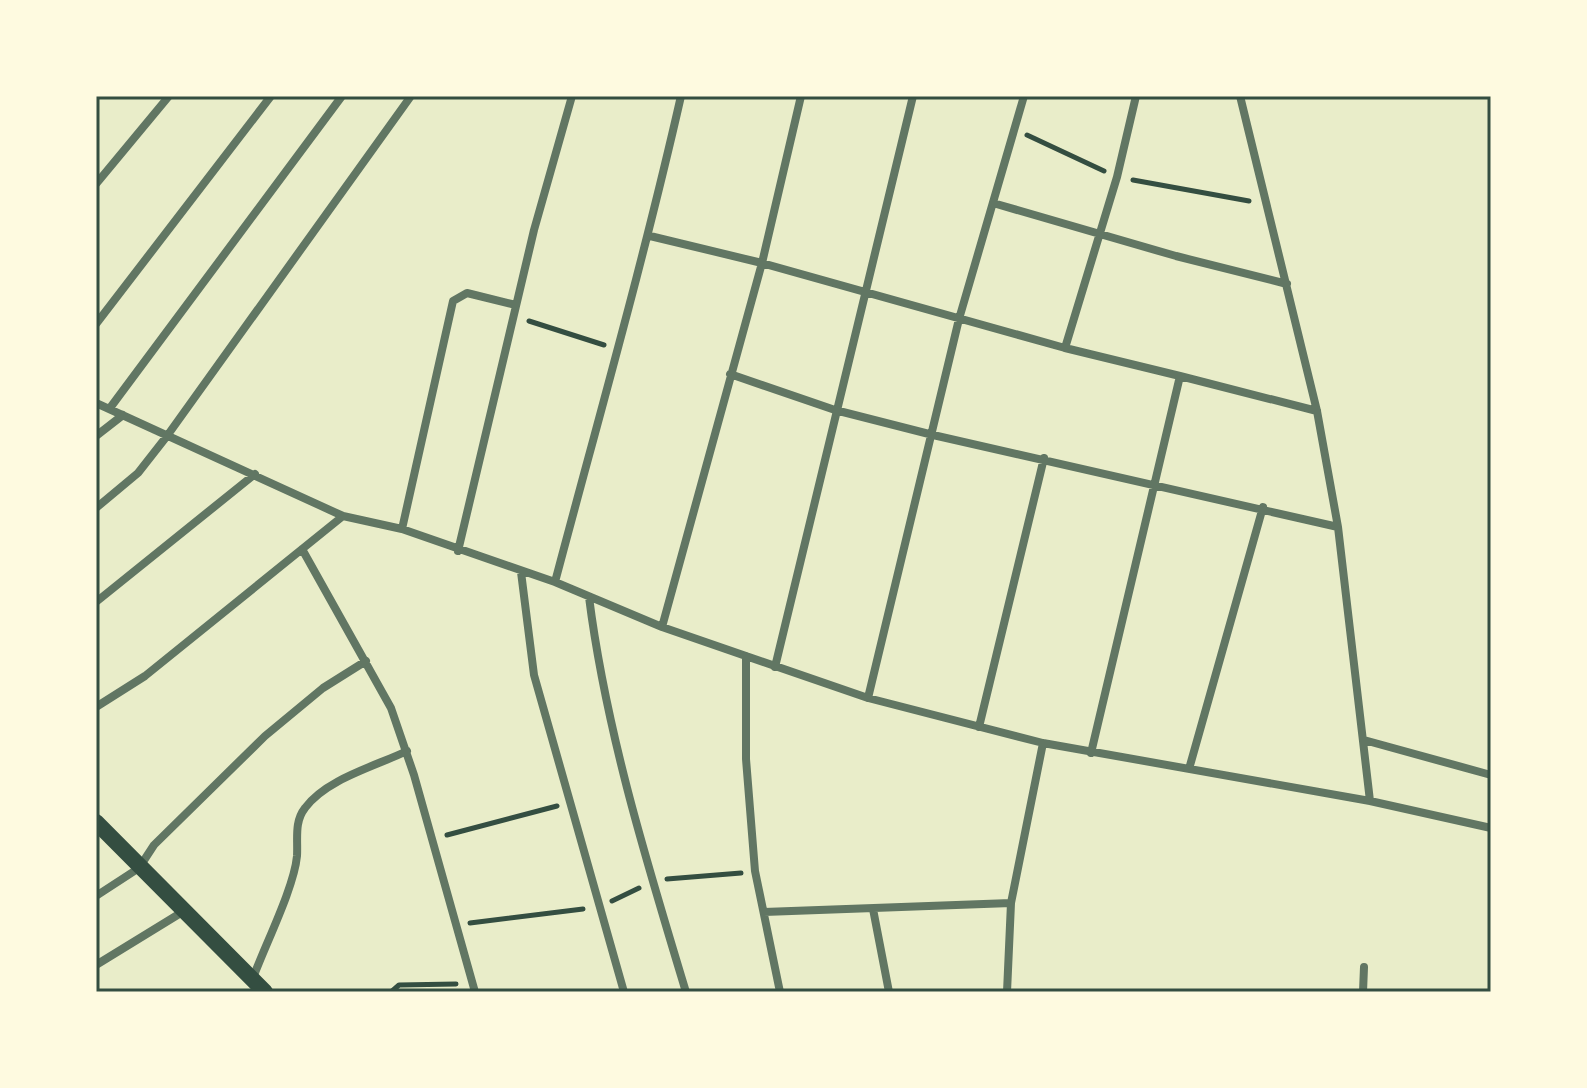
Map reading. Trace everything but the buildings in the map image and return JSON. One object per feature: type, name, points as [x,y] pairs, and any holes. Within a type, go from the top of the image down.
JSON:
[{"type":"main road","points":[[96,822],[265,992]]},
{"type":"street","points":[[96,184],[169,96]]},
{"type":"street","points":[[96,324],[271,96]]},
{"type":"street","points":[[110,408],[342,96]]},
{"type":"street","points":[[96,508],[138,473],[167,436],[411,96]]},
{"type":"street","points":[[458,551],[513,316],[572,96]]},
{"type":"street","points":[[555,582],[615,349],[650,236],[681,96]]},
{"type":"street","points":[[662,627],[762,263],[801,96]]},
{"type":"street","points":[[775,667],[913,96]]},
{"type":"street","points":[[868,698],[959,319],[1024,96]]},
{"type":"street","points":[[1065,348],[1117,177],[1136,96]]},
{"type":"street","points":[[1240,96],[1317,411],[1338,527],[1370,801]]},
{"type":"street","points":[[993,203],[1287,284]]},
{"type":"street","points":[[650,236],[762,263],[1065,348],[1317,411]]},
{"type":"street","points":[[402,529],[453,301],[467,293],[516,305]]},
{"type":"street","points":[[730,374],[835,410],[933,435],[1263,507],[1338,527]]},
{"type":"street","points":[[1091,753],[1152,484],[1180,376]]},
{"type":"street","points":[[96,403],[343,516],[402,529],[458,551],[555,582],[662,627],[868,698],[1043,743],[1370,801],[1491,828]]},
{"type":"street","points":[[96,436],[123,415]]},
{"type":"street","points":[[979,727],[1044,458]]},
{"type":"street","points":[[96,602],[255,474]]},
{"type":"street","points":[[1189,769],[1263,507]]},
{"type":"street","points":[[96,707],[145,676],[343,516]]},
{"type":"street","points":[[302,549],[330,604],[383,689],[407,751],[474,988]]},
{"type":"street","points":[[521,572],[534,675],[624,992]]},
{"type":"street","points":[[589,597],[595,643],[637,821],[686,992]]},
{"type":"street","points":[[746,656],[747,773],[755,871],[780,992]]},
{"type":"street","points":[[96,896],[139,868],[164,834],[265,736],[323,688],[366,661]]},
{"type":"street","points":[[1364,740],[1491,775]]},
{"type":"street","points":[[1007,992],[1011,903],[1043,743]]},
{"type":"street","points":[[253,979],[295,868],[297,824],[305,807],[339,783],[407,751]]},
{"type":"street","points":[[764,912],[1011,903]]},
{"type":"street","points":[[873,909],[889,992]]},
{"type":"street","points":[[96,965],[184,910]]},
{"type":"street","points":[[1363,992],[1364,967]]},
{"type":"path","points":[[1015,129],[1117,177],[1267,203]]},
{"type":"path","points":[[513,316],[615,349]]},
{"type":"path","points":[[430,839],[569,802]]},
{"type":"path","points":[[391,992],[400,989],[474,988]]}]
